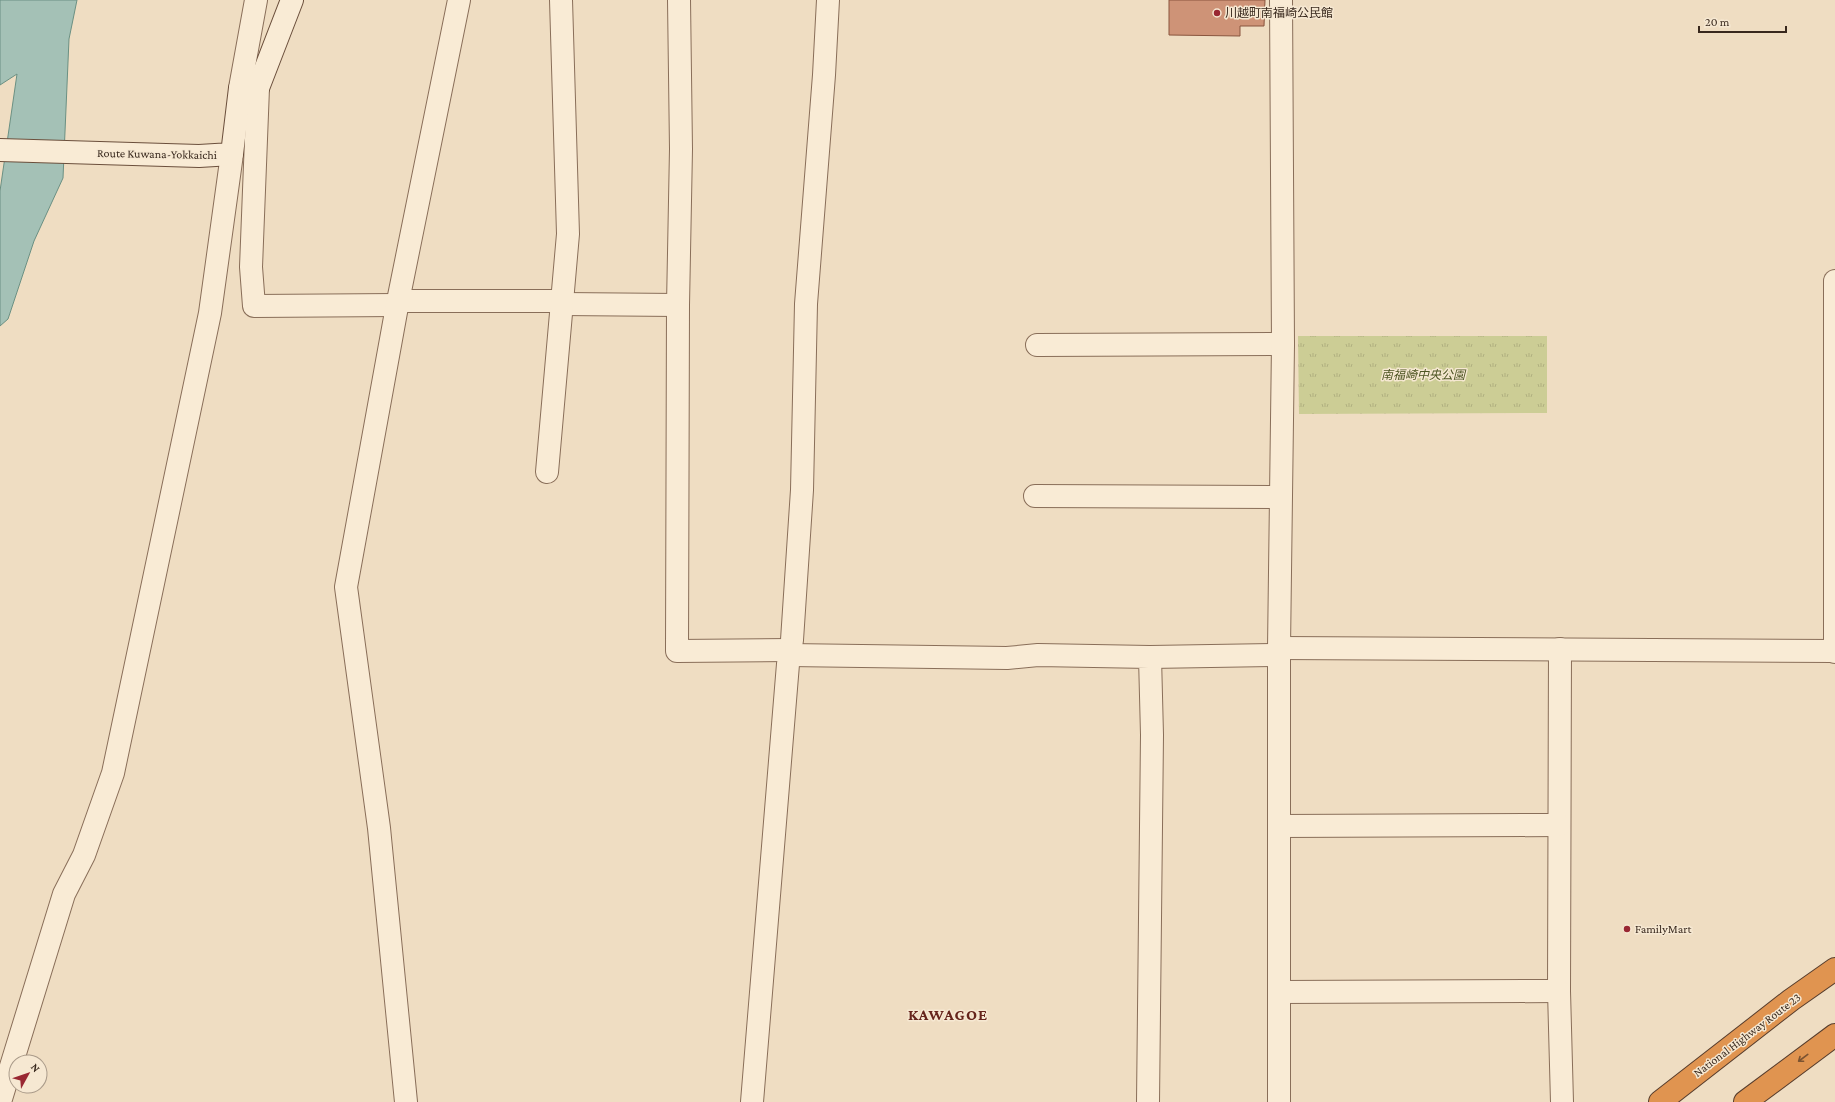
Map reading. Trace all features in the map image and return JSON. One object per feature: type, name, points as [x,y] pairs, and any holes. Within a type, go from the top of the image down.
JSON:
[{"type":"highway","name":"National Highway Route 23","points":[[1660,1102],[1791,1000],[1835,969]]},
{"type":"highway","points":[[1791,1000],[1835,973]]},
{"type":"highway","points":[[1744,1102],[1835,1035]]},
{"type":"street","points":[[256,0],[249,88],[250,267],[254,306],[562,302],[678,305]]},
{"type":"street","name":"Route Kuwana-Yokkaichi","points":[[0,150],[199,156],[232,154],[249,88],[292,0]]},
{"type":"street","points":[[406,1102],[379,828],[346,587],[397,303],[459,0]]},
{"type":"street","points":[[547,472],[568,234],[561,0]]},
{"type":"street","points":[[679,0],[681,149],[678,305],[677,651],[789,652],[1000,658],[1038,656],[1150,656],[1279,651],[1560,650],[1835,652],[1835,281]]},
{"type":"street","points":[[752,1102],[789,652],[792,640],[802,490],[806,304],[824,75],[828,0]]},
{"type":"street","points":[[1279,1102],[1279,651],[1283,344],[1281,0]]},
{"type":"street","points":[[0,1102],[64,894],[84,855],[113,774],[210,312],[232,154]]},
{"type":"street","points":[[1036,345],[1283,344]]},
{"type":"street","points":[[1035,496],[1280,497]]},
{"type":"street","points":[[1560,650],[1559,991],[1562,1102]]},
{"type":"street","points":[[1148,1102],[1152,735],[1150,656]]},
{"type":"street","points":[[1280,826],[1559,825]]},
{"type":"street","points":[[1279,992],[1559,991]]},
{"type":"green space","name":"南福崎中央公園","points":[[1298,336],[1547,336],[1547,413],[1299,414]]},
{"type":"shaded area","points":[[0,0],[77,0],[69,39],[63,178],[34,241],[8,319],[0,326],[0,191],[17,74],[0,85]]},
{"type":"building","name":"川越町南福崎公民館","points":[[1169,0],[1265,0],[1264,26],[1240,26],[1240,36],[1169,35]]},
{"type":"place","name":"川越町南福崎公民館","points":[[1217,13]]},
{"type":"place","name":"FamilyMart","points":[[1627,929]]},
{"type":"district","name":"KAWAGOE","points":[[948,1014]]}]
